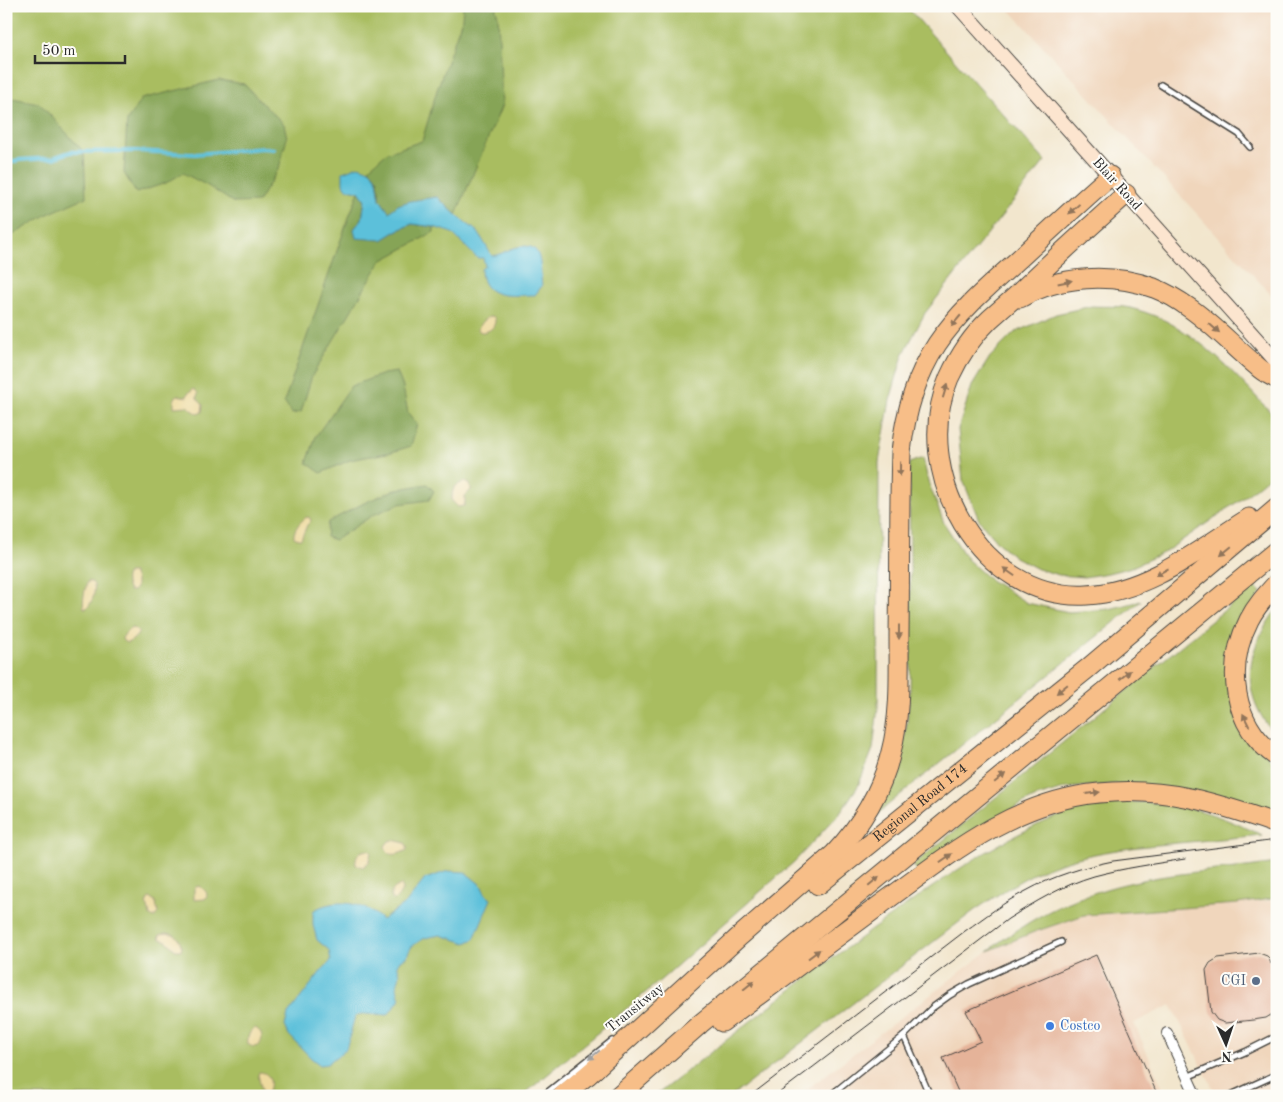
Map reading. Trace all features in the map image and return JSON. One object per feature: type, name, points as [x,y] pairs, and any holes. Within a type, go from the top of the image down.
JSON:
[{"type":"highway","points":[[586,1076],[740,936],[824,864],[846,841],[868,810],[888,764],[897,714],[901,452],[909,409],[918,381],[938,343],[957,318],[1110,176]]},
{"type":"highway","points":[[1126,194],[989,320],[961,354],[948,380],[940,411],[937,439],[944,481],[960,519],[986,554],[1007,571],[1030,585],[1059,594],[1087,595],[1115,591],[1142,582],[1178,563],[1277,499]]},
{"type":"highway","points":[[1004,307],[1036,291],[1070,281],[1096,278],[1132,282],[1154,288],[1192,309],[1259,368],[1277,379]]},
{"type":"highway","name":"Regional Road 174","points":[[562,1096],[880,835],[1087,669],[1277,508]]},
{"type":"highway","points":[[619,1096],[700,1024],[1277,550]]},
{"type":"highway","points":[[1277,583],[1249,619],[1239,645],[1235,674],[1238,702],[1249,726],[1264,746],[1277,757]]},
{"type":"highway","points":[[619,1096],[934,866],[968,843],[1016,815],[1052,802],[1078,796],[1101,792],[1134,791],[1195,798],[1269,821]]},
{"type":"main road","name":"Blair Road","points":[[958,6],[1277,362]]},
{"type":"street","points":[[1168,1033],[1196,1096]]},
{"type":"lane","points":[[1161,85],[1239,134],[1250,147]]},
{"type":"lane","name":"Transitway","points":[[645,1015],[740,936]]},
{"type":"lane","points":[[830,1096],[837,1093],[904,1036],[932,1008],[950,995],[969,984],[1061,942]]},
{"type":"lane","points":[[904,1036],[930,1096]]},
{"type":"lane","points":[[1187,1077],[1277,1036]]},
{"type":"lane","name":"Transitway","points":[[544,1096],[614,1040]]},
{"type":"lane","points":[[1229,1096],[1277,1073]]},
{"type":"shaded area","points":[[1006,6],[1277,6],[1277,301]]},
{"type":"shaded area","points":[[1277,900],[1277,1096],[1217,1096],[1171,1005],[1134,1023],[1166,1096],[798,1096],[988,951],[1034,932],[1084,915]]},
{"type":"green space","points":[[6,6],[906,6],[1045,161],[925,313],[903,355],[890,400],[879,462],[878,707],[873,749],[858,786],[839,814],[795,861],[663,978],[522,1096],[6,1096]]},
{"type":"green space","points":[[463,6],[495,6],[498,16],[502,105],[456,215],[437,197],[389,212],[380,200],[378,180],[369,168],[386,153],[422,141],[437,90],[462,19]]},
{"type":"green space","points":[[219,80],[244,84],[284,124],[287,138],[279,168],[258,202],[234,203],[183,173],[166,183],[136,193],[124,173],[127,121],[141,99]]},
{"type":"green space","points":[[6,97],[39,103],[84,152],[86,197],[48,214],[6,239]]},
{"type":"green space","points":[[359,191],[365,200],[362,219],[354,229],[382,240],[412,224],[434,227],[434,232],[381,261],[312,376],[301,412],[292,414],[284,402]]},
{"type":"green space","points":[[1092,306],[1129,308],[1156,316],[1176,326],[1195,339],[1230,369],[1277,419],[1277,470],[1247,495],[1165,552],[1132,567],[1084,577],[1059,575],[1038,569],[1015,557],[998,543],[979,520],[963,480],[958,429],[972,386],[990,357],[1014,333],[1056,314]]},
{"type":"green space","points":[[397,372],[403,387],[408,413],[417,424],[411,446],[392,452],[350,460],[321,473],[307,463],[316,436],[351,386],[383,374]]},
{"type":"green space","points":[[923,458],[928,481],[944,523],[967,559],[989,579],[1027,603],[1069,612],[1109,609],[1141,601],[874,817],[898,763],[907,722],[911,646],[909,463]]},
{"type":"green space","points":[[427,484],[434,491],[429,500],[399,504],[373,515],[335,540],[326,537],[328,522],[364,503],[394,490]]},
{"type":"green space","points":[[1254,586],[1261,592],[1231,641],[1227,658],[1227,687],[1273,764],[1277,767],[1277,815],[1116,784],[1067,788],[1034,798],[990,821],[918,872],[913,865]]},
{"type":"green space","points":[[1277,609],[1277,737],[1256,705],[1250,673],[1252,657],[1258,641]]},
{"type":"green space","points":[[1116,802],[1182,806],[1223,818],[1262,835],[1120,849],[1089,855],[1044,869],[1018,882],[975,910],[732,1096],[655,1096],[839,954],[967,864],[1012,837],[1061,815],[1086,807]]},
{"type":"green space","points":[[1277,863],[1277,898],[1237,904],[1084,915],[1034,932],[988,951],[1006,937],[1048,912],[1106,889],[1146,879]]},
{"type":"sand","points":[[492,316],[495,318],[495,321],[490,330],[481,332],[478,330],[483,321]]},
{"type":"sand","points":[[194,389],[198,393],[197,398],[203,405],[202,412],[198,414],[187,406],[174,407],[174,400],[177,395],[187,397],[188,393]]},
{"type":"sand","points":[[464,482],[470,484],[471,490],[465,496],[464,506],[458,507],[452,501],[453,491],[457,485]]},
{"type":"sand","points":[[307,517],[311,521],[307,525],[301,539],[294,537],[298,526]]},
{"type":"sand","points":[[128,573],[133,573],[136,580],[136,588],[133,591],[129,591],[126,584]]},
{"type":"sand","points":[[88,581],[94,584],[94,591],[89,606],[84,608],[84,595]]},
{"type":"sand","points":[[132,628],[139,631],[137,635],[127,643],[123,641],[122,638]]},
{"type":"sand","points":[[389,841],[405,843],[407,850],[397,854],[389,853],[385,846]]},
{"type":"sand","points":[[369,850],[371,852],[369,862],[363,867],[356,865],[358,854]]},
{"type":"sand","points":[[401,885],[403,888],[400,894],[393,900],[391,895],[393,891]]},
{"type":"sand","points":[[200,886],[207,895],[205,899],[194,900],[194,889]]},
{"type":"sand","points":[[150,898],[156,903],[158,913],[154,918],[150,916],[146,904]]},
{"type":"sand","points":[[166,933],[177,937],[182,947],[181,950],[175,950],[167,941],[160,939],[159,936]]},
{"type":"sand","points":[[255,1028],[259,1031],[262,1038],[256,1047],[248,1044],[248,1037]]},
{"type":"sand","points":[[259,1072],[263,1072],[270,1079],[268,1092],[262,1091]]},
{"type":"water","points":[[358,166],[374,174],[380,199],[389,212],[398,205],[410,201],[437,197],[478,232],[492,256],[522,246],[535,250],[540,261],[542,286],[535,295],[508,295],[492,291],[486,287],[482,279],[481,269],[485,266],[483,258],[477,258],[452,233],[434,227],[412,224],[382,240],[356,238],[354,229],[362,219],[365,200],[359,191],[347,189],[343,183],[343,172]]},
{"type":"water","points":[[448,871],[465,872],[481,885],[486,895],[491,899],[474,939],[466,943],[440,935],[425,938],[412,946],[406,957],[400,960],[397,965],[400,974],[397,986],[400,999],[388,1015],[361,1014],[355,1016],[346,1049],[327,1064],[320,1065],[289,1035],[285,1026],[288,1014],[331,961],[329,950],[317,940],[313,925],[313,911],[330,904],[349,904],[367,909],[382,920],[406,903],[425,879]]},
{"type":"building","points":[[1259,953],[1269,958],[1271,964],[1273,963],[1275,974],[1277,973],[1277,1007],[1274,1013],[1266,1018],[1253,1020],[1225,1023],[1217,1020],[1211,1012],[1206,970],[1210,963],[1218,958]]},
{"type":"building","name":"Costco","points":[[1096,955],[1158,1096],[960,1096],[943,1058],[981,1041],[966,1011]]},
{"type":"waterway","points":[[6,164],[18,160],[53,158],[70,152],[135,151],[195,154],[263,148],[274,149]]},
{"type":"tram line","points":[[750,1096],[965,931],[1002,905],[1036,886],[1068,873],[1113,861],[1277,840]]},
{"type":"tram line","points":[[775,1096],[1008,919],[1039,900],[1071,884],[1094,876],[1128,868],[1185,859]]},
{"type":"place","name":"CGI","points":[[1256,981]]},
{"type":"place","name":"Costco","points":[[1050,1026]]}]
